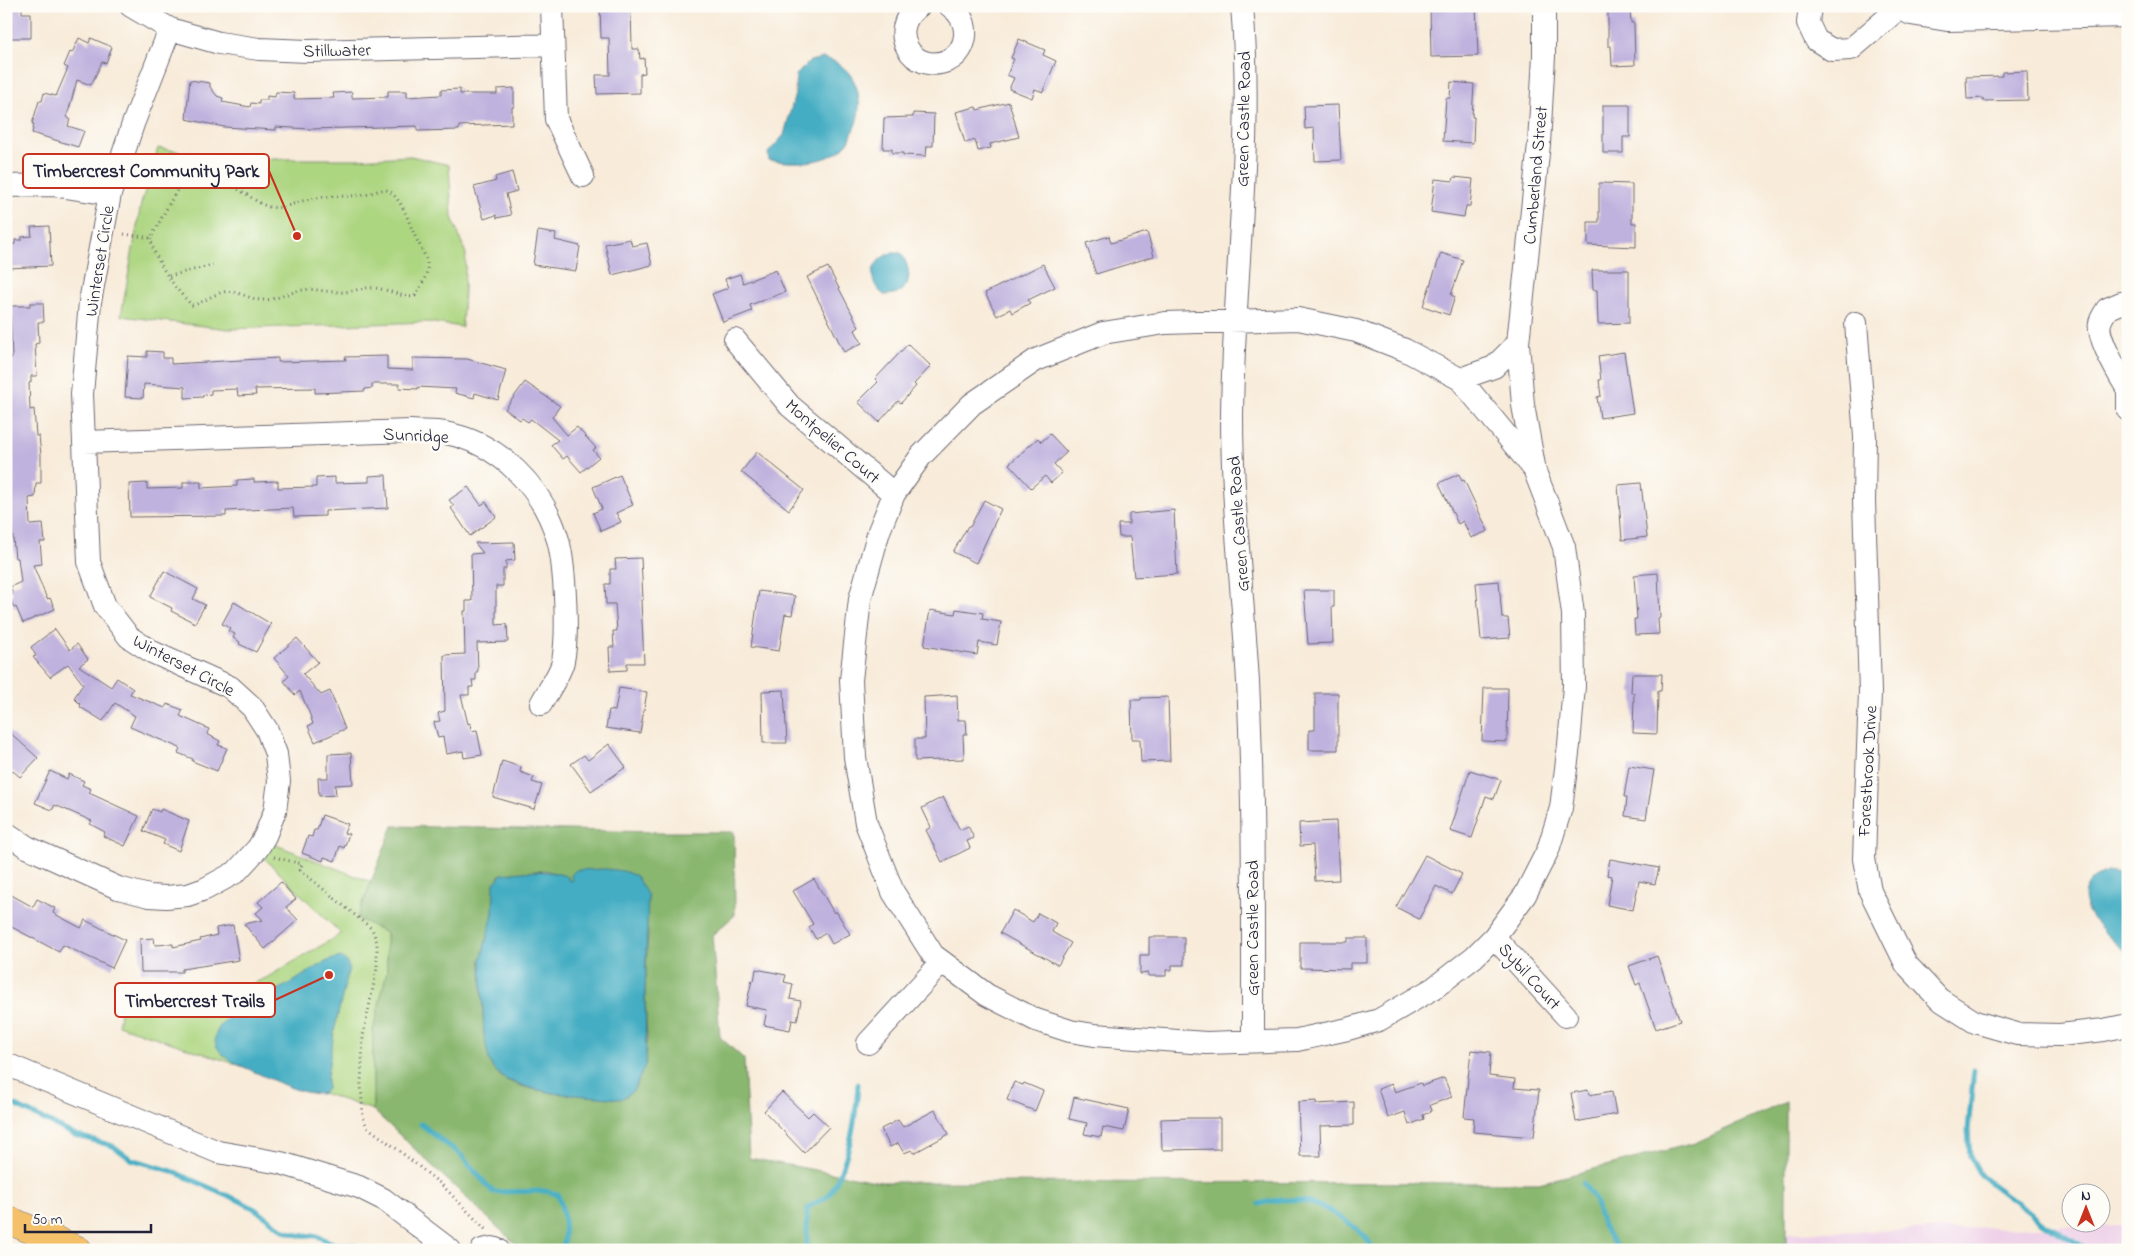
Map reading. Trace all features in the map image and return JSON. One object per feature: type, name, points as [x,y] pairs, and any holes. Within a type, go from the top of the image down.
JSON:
[{"type":"highway","points":[[6,1219],[78,1250]]},
{"type":"street","name":"Stillwater","points":[[130,6],[170,28],[219,43],[279,50],[308,51],[552,45]]},
{"type":"street","points":[[552,6],[556,119],[584,176]]},
{"type":"street","points":[[919,6],[912,10],[906,19],[903,29],[903,40],[915,58],[933,64],[952,58],[959,52],[964,42],[964,23],[959,14],[950,6]]},
{"type":"street","name":"Green Castle Road","points":[[1242,6],[1246,45],[1245,121],[1232,418],[1235,498],[1248,685],[1253,880],[1253,1041]]},
{"type":"street","name":"Cumberland Street","points":[[1534,469],[1523,406],[1518,343],[1539,144],[1544,56],[1544,6]]},
{"type":"street","points":[[1810,6],[1808,24],[1816,40],[1832,50],[1851,49],[1896,7],[1928,18],[1947,20],[2128,16]]},
{"type":"street","name":"Winterset Circle","points":[[6,833],[27,847],[118,888],[148,896],[188,895],[205,889],[236,872],[258,848],[275,811],[278,781],[276,754],[266,730],[252,707],[230,687],[139,645],[120,628],[105,606],[89,562],[82,394],[90,302],[110,194],[170,28]]},
{"type":"street","points":[[6,186],[53,185],[110,194]]},
{"type":"street","points":[[2128,304],[2121,303],[2107,309],[2100,322],[2100,331],[2113,364],[2127,382],[2128,410]]},
{"type":"street","points":[[1298,319],[1356,330],[1405,350],[1460,379],[1534,469],[1564,547],[1573,614],[1574,686],[1561,808],[1548,850],[1525,895],[1494,937],[1474,957],[1434,988],[1379,1020],[1297,1040],[1206,1043],[1094,1035],[1036,1020],[987,995],[933,955],[893,892],[866,823],[855,757],[851,680],[860,599],[879,532],[894,494],[921,456],[972,404],[1036,360],[1103,333],[1165,323],[1298,319]]},
{"type":"street","name":"Forestbrook Drive","points":[[1856,323],[1865,437],[1864,501],[1870,692],[1864,859],[1870,891],[1906,964],[1939,998],[1975,1022],[2017,1034],[2060,1035],[2128,1025]]},
{"type":"street","name":"Montpelier Court","points":[[735,340],[790,406],[894,494]]},
{"type":"street","points":[[1460,379],[1494,367],[1518,343]]},
{"type":"street","name":"Sunridge","points":[[84,442],[411,431],[445,433],[470,440],[493,452],[514,469],[535,491],[550,519],[562,556],[566,623],[563,662],[541,704]]},
{"type":"street","name":"Sybil Court","points":[[1494,937],[1566,1016]]},
{"type":"street","points":[[868,1043],[942,962]]},
{"type":"street","points":[[6,1064],[218,1152],[281,1163],[359,1187],[384,1199],[450,1250]]},
{"type":"path","points":[[192,178],[232,187],[268,207],[279,208],[311,199],[366,195],[381,190],[388,190],[396,197],[407,216],[423,249],[428,265],[415,296],[409,298],[384,288],[368,288],[339,293],[313,289],[302,290],[267,300],[255,300],[224,292],[199,304],[192,305],[185,300],[162,268],[152,248],[151,238],[157,225],[168,210],[178,186],[184,180],[192,178]]},
{"type":"path","points":[[124,234],[151,238]]},
{"type":"path","points":[[169,276],[212,265]]},
{"type":"path","points":[[258,848],[276,859],[302,864],[300,870],[372,930],[377,942],[377,968],[363,1036],[361,1084],[363,1117],[367,1127],[442,1186],[491,1245]]},
{"type":"shaded area","points":[[2112,1225],[2128,1225],[2128,1250],[1786,1250],[1786,1233],[2062,1227],[2062,1234],[2112,1234]]},
{"type":"green space","points":[[158,148],[236,161],[411,156],[449,165],[452,217],[466,254],[462,327],[428,322],[228,329],[121,316],[141,204]]},
{"type":"green space","points":[[393,826],[734,832],[735,915],[712,935],[720,1037],[744,1059],[749,1158],[881,1182],[1539,1183],[1695,1143],[1786,1102],[1786,1250],[522,1250],[373,1110],[373,1030],[387,971],[386,933],[357,918]],"holes":[[[545,870],[568,877],[569,881],[572,881],[648,930],[645,992],[647,1041],[628,1095],[620,1098],[546,1091],[511,1082],[500,1076],[484,1035],[481,960],[491,924],[499,875]]]},
{"type":"green space","points":[[271,843],[371,882],[357,918],[386,933],[387,971],[373,1030],[373,1110],[118,1025],[122,1004],[197,1006],[266,978],[341,934],[262,856]]},
{"type":"water","points":[[823,58],[835,62],[844,68],[856,86],[859,108],[857,120],[848,142],[839,152],[820,160],[789,162],[769,160],[768,153],[784,135],[795,94],[796,75],[810,61]]},
{"type":"water","points":[[891,253],[901,253],[908,268],[908,282],[900,291],[884,295],[875,284],[873,272],[879,261]]},
{"type":"water","points":[[605,869],[623,871],[636,876],[648,896],[645,992],[646,1063],[634,1090],[621,1099],[553,1093],[507,1080],[493,1069],[489,1060],[484,1035],[481,960],[493,914],[494,883],[502,874],[551,872],[568,877],[569,881],[572,880],[571,875],[576,870]]},
{"type":"water","points":[[2107,872],[2128,875],[2128,955],[2094,920],[2087,910],[2084,899],[2086,889],[2093,879]]},
{"type":"water","points":[[341,957],[347,962],[349,968],[335,1027],[327,1077],[327,1089],[322,1094],[297,1090],[241,1066],[226,1057],[216,1045],[216,1034],[222,1023],[234,1013],[327,961]]},
{"type":"building","points":[[600,6],[631,6],[632,49],[639,49],[640,59],[644,58],[645,73],[640,74],[640,93],[597,94],[596,75],[610,75],[609,38],[601,38]]},
{"type":"building","points":[[1430,6],[1476,6],[1478,56],[1431,57]]},
{"type":"building","points":[[1608,6],[1630,6],[1631,23],[1634,23],[1635,65],[1612,66],[1611,46],[1608,46]]},
{"type":"building","points":[[6,7],[22,7],[22,13],[31,13],[31,38],[6,38]]},
{"type":"building","points":[[79,38],[89,43],[91,38],[112,47],[106,63],[102,62],[91,85],[77,80],[67,117],[70,119],[68,126],[84,131],[78,147],[32,133],[34,124],[32,124],[39,101],[42,101],[44,93],[56,96],[68,68],[64,66]]},
{"type":"building","points":[[1019,39],[1045,50],[1043,55],[1056,61],[1043,92],[1035,89],[1032,98],[1009,89],[1014,78],[1007,75],[1014,59],[1011,58]]},
{"type":"building","points":[[2027,71],[2028,100],[1983,101],[1983,98],[1967,99],[1966,77],[2002,76],[2002,72]]},
{"type":"building","points":[[190,80],[210,83],[210,87],[217,96],[223,98],[222,102],[250,107],[251,103],[259,104],[259,100],[267,100],[267,96],[275,97],[276,92],[294,93],[294,99],[334,98],[333,93],[352,92],[352,98],[388,97],[388,91],[407,91],[407,97],[441,95],[441,90],[460,89],[460,94],[497,94],[497,89],[514,88],[514,107],[512,107],[512,124],[459,126],[459,130],[417,131],[417,126],[310,129],[276,127],[276,130],[224,127],[186,119]]},
{"type":"building","points":[[1451,82],[1474,84],[1473,143],[1443,141],[1446,98],[1450,98]]},
{"type":"building","points":[[1009,102],[1019,137],[990,144],[991,148],[978,151],[975,140],[965,143],[956,112],[976,107],[977,110]]},
{"type":"building","points":[[1338,105],[1341,160],[1315,161],[1314,128],[1305,129],[1304,106]]},
{"type":"building","points":[[1603,105],[1630,105],[1630,137],[1623,137],[1623,153],[1603,153]]},
{"type":"building","points":[[913,113],[934,114],[933,146],[927,146],[926,156],[903,155],[903,153],[892,153],[892,149],[883,149],[884,118],[913,117]]},
{"type":"building","points":[[512,172],[517,191],[506,194],[511,215],[497,218],[496,215],[484,219],[474,187],[496,181],[495,177]]},
{"type":"building","points":[[1454,177],[1473,179],[1470,206],[1466,206],[1464,217],[1431,212],[1435,179],[1453,181]]},
{"type":"building","points":[[1599,183],[1632,184],[1632,223],[1636,223],[1636,247],[1588,245],[1588,222],[1599,222]]},
{"type":"building","points":[[49,226],[51,266],[7,268],[6,245],[15,244],[15,240],[22,240],[22,237],[32,236],[31,227]]},
{"type":"building","points":[[538,231],[556,234],[555,240],[580,246],[576,271],[533,265]]},
{"type":"building","points":[[1147,232],[1154,256],[1096,274],[1086,243],[1109,236],[1111,243]]},
{"type":"building","points":[[630,239],[632,246],[647,243],[652,265],[612,275],[605,244]]},
{"type":"building","points":[[1441,253],[1463,260],[1451,295],[1455,297],[1449,315],[1423,306]]},
{"type":"building","points":[[1043,264],[1055,287],[1028,300],[1030,303],[1012,313],[1010,309],[997,316],[985,293]]},
{"type":"building","points":[[828,267],[859,327],[855,330],[862,343],[844,352],[807,277]]},
{"type":"building","points":[[776,270],[785,292],[750,305],[752,311],[723,322],[712,294],[728,288],[725,279],[740,274],[743,283]]},
{"type":"building","points":[[1592,270],[1629,270],[1629,323],[1598,324],[1597,290],[1593,290]]},
{"type":"building","points":[[30,303],[43,303],[44,322],[38,322],[39,343],[35,344],[37,376],[31,376],[31,382],[29,383],[30,410],[34,409],[36,436],[39,436],[41,455],[41,483],[36,483],[35,497],[29,498],[30,525],[43,524],[45,542],[40,542],[42,564],[33,565],[47,599],[50,598],[55,609],[23,623],[9,596],[13,594],[10,587],[21,582],[18,558],[15,558],[10,509],[6,509],[6,466],[8,466],[6,358],[12,358],[10,306],[30,306]]},
{"type":"building","points":[[908,344],[931,366],[914,384],[916,386],[901,403],[898,401],[879,422],[858,402],[878,382],[875,379]]},
{"type":"building","points":[[147,351],[163,352],[163,358],[171,358],[171,364],[278,358],[278,362],[346,360],[345,357],[387,356],[387,369],[413,370],[413,358],[467,359],[506,370],[498,400],[475,393],[474,398],[455,393],[456,389],[399,388],[400,384],[372,384],[372,388],[365,389],[365,391],[315,393],[315,388],[255,389],[256,395],[238,396],[237,389],[211,390],[211,394],[203,395],[203,397],[185,398],[185,387],[144,384],[143,398],[125,397],[128,356],[147,357]]},
{"type":"building","points":[[1624,352],[1633,413],[1600,418],[1597,397],[1601,396],[1598,356]]},
{"type":"building","points":[[525,382],[560,406],[552,417],[567,435],[577,427],[596,448],[593,450],[599,457],[581,472],[567,456],[563,459],[551,445],[558,440],[531,419],[528,422],[522,418],[520,420],[505,409]]},
{"type":"building","points":[[1050,434],[1067,452],[1054,464],[1062,473],[1051,483],[1045,476],[1031,488],[1009,464],[1038,438],[1041,442]]},
{"type":"building","points":[[757,452],[804,490],[789,510],[741,472]]},
{"type":"building","points":[[1459,474],[1462,481],[1464,480],[1488,531],[1471,538],[1463,521],[1458,524],[1439,483]]},
{"type":"building","points":[[386,475],[388,508],[325,511],[325,516],[294,517],[293,508],[226,511],[226,516],[130,517],[129,484],[147,483],[147,489],[183,488],[183,482],[201,482],[201,488],[237,486],[237,480],[254,479],[254,482],[278,481],[278,488],[316,487],[316,478],[335,477],[335,483],[369,482],[369,476]]},
{"type":"building","points":[[620,475],[633,505],[616,513],[621,522],[601,531],[593,513],[602,509],[593,487]]},
{"type":"building","points":[[1641,483],[1647,537],[1622,540],[1618,485]]},
{"type":"building","points":[[468,487],[481,505],[486,502],[496,517],[470,536],[451,508],[454,506],[449,500]]},
{"type":"building","points":[[984,500],[1001,509],[976,563],[953,552],[968,526],[970,527]]},
{"type":"building","points":[[1174,510],[1177,574],[1134,577],[1130,537],[1119,537],[1118,524],[1129,524],[1129,514]]},
{"type":"building","points":[[514,542],[515,560],[506,561],[506,569],[503,569],[503,586],[496,586],[496,625],[507,624],[508,642],[477,643],[478,671],[476,672],[476,680],[472,680],[473,687],[469,687],[469,695],[461,695],[471,731],[477,730],[482,755],[464,758],[463,751],[446,754],[443,737],[438,738],[434,722],[440,721],[438,713],[445,711],[444,655],[465,654],[464,611],[466,611],[466,601],[472,601],[471,554],[483,553],[475,543]]},
{"type":"building","points":[[641,558],[644,663],[627,663],[627,670],[610,671],[609,647],[614,647],[613,631],[617,631],[615,604],[606,604],[605,584],[610,584],[610,569],[616,569],[615,559]]},
{"type":"building","points":[[164,571],[198,589],[193,599],[205,605],[195,623],[171,611],[172,608],[150,597]]},
{"type":"building","points":[[1658,573],[1659,634],[1635,635],[1634,619],[1637,619],[1634,575]]},
{"type":"building","points":[[1499,581],[1502,618],[1508,618],[1510,638],[1481,640],[1476,583]]},
{"type":"building","points":[[1304,590],[1334,590],[1334,607],[1332,607],[1333,643],[1308,644]]},
{"type":"building","points":[[759,591],[795,596],[792,615],[785,614],[779,651],[751,647]]},
{"type":"building","points":[[234,602],[271,624],[256,652],[239,644],[240,642],[233,638],[235,634],[228,631],[230,628],[222,624]]},
{"type":"building","points":[[956,609],[983,613],[982,619],[1001,622],[997,645],[979,642],[977,655],[924,646],[930,610],[955,614]]},
{"type":"building","points":[[55,629],[70,650],[77,644],[88,659],[79,666],[111,687],[117,678],[133,689],[130,694],[165,708],[167,704],[183,710],[180,716],[209,729],[207,734],[220,741],[218,745],[227,748],[217,771],[178,753],[180,748],[130,727],[135,716],[115,703],[103,721],[80,707],[81,705],[74,698],[83,684],[68,664],[50,677],[33,657],[36,656],[31,647]]},
{"type":"building","points":[[297,638],[318,662],[303,674],[321,695],[330,691],[345,729],[315,742],[308,726],[313,724],[300,691],[295,695],[284,681],[289,676],[274,658]]},
{"type":"building","points":[[1632,674],[1662,674],[1661,691],[1658,691],[1657,734],[1633,733],[1634,693],[1631,693]]},
{"type":"building","points":[[619,688],[647,692],[640,733],[606,728],[609,710],[615,711]]},
{"type":"building","points":[[1484,688],[1508,688],[1507,742],[1482,741]]},
{"type":"building","points":[[784,690],[787,743],[763,743],[762,691]]},
{"type":"building","points":[[1315,693],[1338,693],[1338,750],[1309,750],[1309,730],[1315,730]]},
{"type":"building","points":[[957,695],[958,720],[966,720],[967,734],[963,734],[964,759],[915,761],[915,739],[925,739],[924,697]]},
{"type":"building","points":[[1168,697],[1170,761],[1141,762],[1140,739],[1132,739],[1131,700]]},
{"type":"building","points":[[6,729],[38,758],[20,777],[13,771],[6,779]]},
{"type":"building","points":[[609,744],[626,767],[591,791],[571,764],[584,755],[588,760]]},
{"type":"building","points":[[351,753],[353,784],[335,785],[336,795],[319,796],[318,778],[328,778],[328,754]]},
{"type":"building","points":[[502,761],[521,767],[520,772],[534,777],[532,782],[542,785],[534,809],[493,797]]},
{"type":"building","points":[[1629,766],[1654,770],[1646,819],[1625,816],[1627,797],[1624,797]]},
{"type":"building","points":[[1470,770],[1501,780],[1494,799],[1486,796],[1472,838],[1450,831]]},
{"type":"building","points":[[50,771],[67,779],[69,774],[84,781],[82,785],[91,789],[89,793],[139,816],[125,846],[103,836],[105,832],[90,824],[92,821],[55,805],[52,810],[35,803]]},
{"type":"building","points":[[943,797],[960,830],[968,826],[974,838],[967,841],[970,848],[942,862],[926,830],[931,827],[922,808]]},
{"type":"building","points":[[152,809],[160,812],[161,809],[189,821],[179,851],[163,844],[165,840],[143,831]]},
{"type":"building","points":[[322,815],[348,824],[344,833],[349,834],[344,848],[340,846],[335,861],[324,857],[323,861],[302,853],[308,836],[312,837],[314,830],[317,830]]},
{"type":"building","points":[[1336,821],[1339,880],[1315,881],[1313,845],[1300,846],[1299,823]]},
{"type":"building","points":[[1425,855],[1462,874],[1452,894],[1436,886],[1419,919],[1396,907]]},
{"type":"building","points":[[1610,859],[1659,868],[1655,884],[1639,881],[1633,910],[1607,905],[1612,876],[1607,875]]},
{"type":"building","points":[[814,879],[834,913],[836,911],[850,934],[832,944],[826,933],[816,939],[809,927],[813,924],[793,891]]},
{"type":"building","points":[[281,882],[296,899],[286,907],[298,920],[265,949],[244,924],[263,920],[256,913],[263,907],[258,902]]},
{"type":"building","points":[[6,892],[33,907],[37,899],[55,908],[53,913],[81,928],[85,920],[125,940],[112,968],[63,945],[59,952],[6,924]]},
{"type":"building","points":[[1013,910],[1033,922],[1038,913],[1056,923],[1052,932],[1071,943],[1058,965],[1000,933]]},
{"type":"building","points":[[233,925],[239,960],[182,969],[182,972],[141,972],[140,939],[154,938],[155,945],[173,944],[173,947],[201,941],[200,939],[217,935],[216,928]]},
{"type":"building","points":[[1149,937],[1184,937],[1184,965],[1172,965],[1172,970],[1166,970],[1166,976],[1148,976],[1148,973],[1140,974],[1140,955],[1149,955]]},
{"type":"building","points":[[1348,938],[1367,938],[1367,963],[1350,963],[1350,969],[1300,968],[1300,942],[1348,942]]},
{"type":"building","points":[[1657,956],[1680,1021],[1656,1029],[1640,983],[1636,985],[1629,966]]},
{"type":"building","points":[[756,969],[786,975],[784,982],[793,984],[790,999],[801,1001],[797,1021],[792,1020],[790,1030],[764,1025],[767,1010],[746,1006]]},
{"type":"building","points":[[1471,1050],[1491,1052],[1489,1076],[1515,1079],[1514,1088],[1539,1090],[1534,1137],[1473,1132],[1474,1118],[1464,1117]]},
{"type":"building","points":[[1444,1078],[1452,1097],[1430,1105],[1432,1111],[1423,1115],[1424,1119],[1409,1125],[1405,1112],[1388,1118],[1378,1089],[1392,1084],[1395,1092],[1421,1083],[1422,1086]]},
{"type":"building","points":[[1014,1082],[1023,1085],[1024,1083],[1043,1091],[1035,1111],[1007,1100]]},
{"type":"building","points":[[1588,1090],[1589,1095],[1612,1091],[1616,1114],[1576,1122],[1571,1093]]},
{"type":"building","points":[[782,1092],[808,1117],[813,1112],[829,1127],[804,1153],[764,1111]]},
{"type":"building","points":[[1074,1097],[1129,1109],[1124,1131],[1103,1127],[1101,1137],[1084,1134],[1087,1123],[1069,1119]]},
{"type":"building","points":[[1316,1101],[1316,1104],[1354,1102],[1354,1125],[1320,1126],[1321,1156],[1300,1156],[1298,1102]]},
{"type":"building","points":[[935,1110],[949,1134],[914,1153],[912,1150],[904,1153],[898,1143],[890,1147],[881,1129],[898,1120],[903,1127]]},
{"type":"building","points":[[1220,1118],[1220,1149],[1162,1150],[1161,1119]]},
{"type":"waterway","points":[[1974,1070],[1968,1130],[1970,1157],[1981,1176],[2043,1223],[2089,1250]]},
{"type":"waterway","points":[[811,1250],[807,1246],[807,1210],[812,1204],[831,1192],[843,1167],[853,1125],[858,1084]]},
{"type":"waterway","points":[[6,1101],[75,1135],[113,1146],[131,1159],[172,1171],[240,1201],[255,1209],[285,1231],[298,1235],[317,1236],[335,1244],[352,1245],[363,1250]]},
{"type":"waterway","points":[[421,1124],[459,1153],[493,1192],[546,1191],[558,1195],[564,1222],[563,1250]]},
{"type":"waterway","points":[[1583,1183],[1595,1200],[1601,1222],[1618,1250]]},
{"type":"waterway","points":[[1259,1204],[1272,1201],[1296,1200],[1318,1205],[1339,1216],[1360,1232],[1367,1238],[1372,1250]]},
{"type":"place","name":"Timbercrest Community Park","points":[[297,236]]},
{"type":"place","name":"Timbercrest Trails","points":[[329,975]]}]
